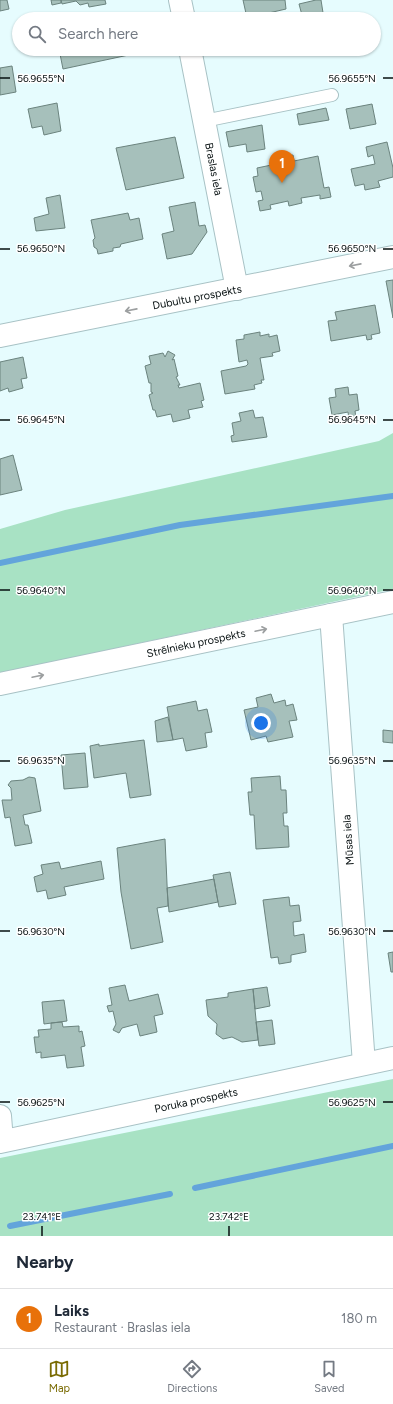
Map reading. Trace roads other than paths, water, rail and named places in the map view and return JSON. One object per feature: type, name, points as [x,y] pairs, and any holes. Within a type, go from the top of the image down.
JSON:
[{"type":"street","points":[[180,0],[183,12]]},
{"type":"street","name":"Braslas iela","points":[[191,56],[237,288]]},
{"type":"street","name":"Dubultu prospekts","points":[[0,336],[393,257]]},
{"type":"street","name":"Strēlnieku prospekts","points":[[0,684],[393,602]]},
{"type":"street","name":"Mūsas iela","points":[[331,615],[364,1064]]},
{"type":"street","name":"Poruka prospekts","points":[[1,1142],[393,1058]]},
{"type":"street","points":[[0,1116],[1,1142]]},
{"type":"lane","points":[[204,121],[332,95]]},
{"type":"waterway","points":[[0,563],[180,525],[393,496]]},
{"type":"waterway","points":[[195,1188],[393,1146]]},
{"type":"waterway","points":[[10,1226],[170,1194]]},
{"type":"place","name":"Laiks","points":[[282,183]]}]
